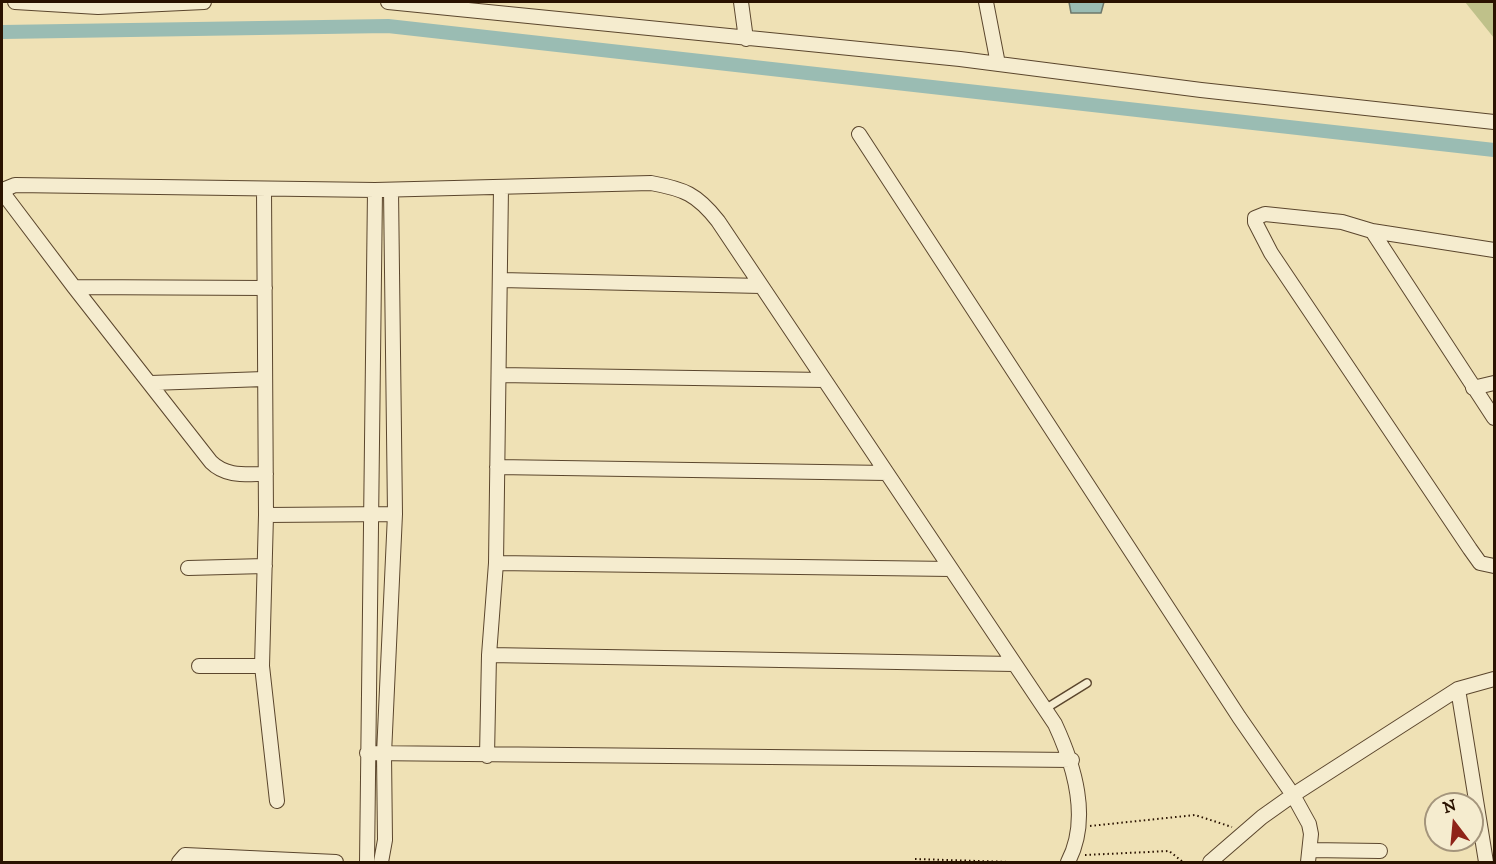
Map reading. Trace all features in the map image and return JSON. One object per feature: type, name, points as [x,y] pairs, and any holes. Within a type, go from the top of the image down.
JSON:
[{"type":"street","points":[[15,2],[98,8],[204,2]]},
{"type":"street","points":[[388,2],[535,8],[746,39],[998,64],[1200,90],[1494,122]]},
{"type":"street","points":[[741,2],[746,39]]},
{"type":"street","points":[[986,2],[998,64]]},
{"type":"street","points":[[859,134],[1239,717],[1293,795],[1309,824],[1309,856],[1380,851]]},
{"type":"street","points":[[266,474],[229,474],[218,470],[74,287],[6,197],[3,189],[15,185],[391,190],[651,183],[681,189],[704,202],[1055,724],[1072,760],[1076,775],[1078,827],[1070,859]]},
{"type":"street","points":[[487,756],[489,655],[496,563],[501,187]]},
{"type":"street","points":[[264,190],[266,515],[262,666],[277,801]]},
{"type":"street","points":[[367,862],[367,753],[373,514],[375,190]]},
{"type":"street","points":[[381,862],[385,840],[384,754],[395,514],[391,190]]},
{"type":"street","points":[[1494,250],[1372,231],[1342,222],[1265,214],[1256,218],[1255,222],[1271,253],[1475,556],[1480,563],[1494,566]]},
{"type":"street","points":[[1372,231],[1494,417]]},
{"type":"street","points":[[501,280],[761,286]]},
{"type":"street","points":[[74,287],[265,288]]},
{"type":"street","points":[[499,375],[824,380]]},
{"type":"street","points":[[151,383],[264,379]]},
{"type":"street","points":[[1473,388],[1494,383]]},
{"type":"street","points":[[497,467],[887,473]]},
{"type":"street","points":[[266,515],[395,514]]},
{"type":"street","points":[[496,563],[951,569]]},
{"type":"street","points":[[188,568],[265,566]]},
{"type":"street","points":[[489,655],[1014,664]]},
{"type":"street","points":[[199,666],[262,666]]},
{"type":"street","points":[[1210,862],[1244,831],[1293,795],[1458,689],[1494,679]]},
{"type":"street","points":[[1458,689],[1486,862]]},
{"type":"street","points":[[367,753],[487,756],[1072,760]]},
{"type":"street","points":[[179,862],[185,855],[336,862]]},
{"type":"lane","points":[[1045,709],[1087,683]]},
{"type":"path","points":[[1078,827],[1195,815],[1244,831]]},
{"type":"path","points":[[1070,859],[1169,850],[1183,862]]},
{"type":"path","points":[[915,859],[1010,862]]},
{"type":"green space","points":[[1465,2],[1494,2],[1494,38]]},
{"type":"water","points":[[1069,2],[1104,2],[1101,13],[1071,13]]},
{"type":"waterway","points":[[2,32],[388,26],[1494,150]]}]
